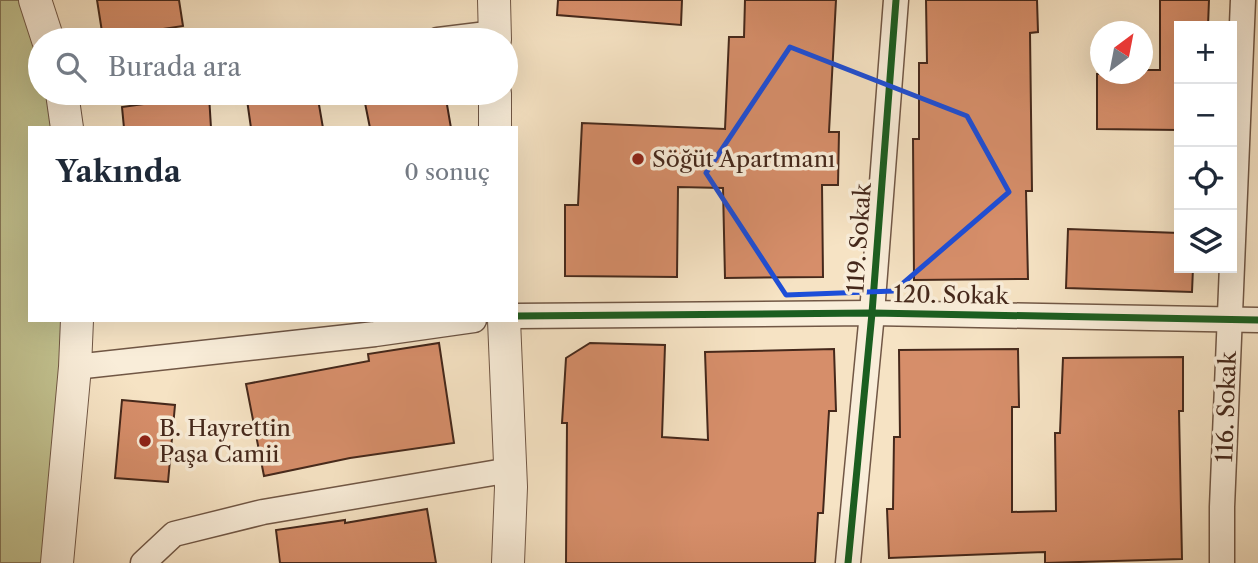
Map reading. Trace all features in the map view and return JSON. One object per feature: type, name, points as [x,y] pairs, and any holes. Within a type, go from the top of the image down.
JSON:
[{"type":"street","points":[[35,0],[44,28]]},
{"type":"street","points":[[494,0],[495,28]]},
{"type":"street","name":"119. Sokak","points":[[848,563],[872,313],[896,0]]},
{"type":"street","name":"116. Sokak","points":[[1222,563],[1243,0]]},
{"type":"street","points":[[64,105],[67,126]]},
{"type":"street","points":[[495,105],[495,126]]},
{"type":"street","name":"120. Sokak","points":[[518,316],[872,313],[1258,320]]},
{"type":"street","points":[[57,563],[77,322]]},
{"type":"street","points":[[75,367],[361,336],[460,322]]},
{"type":"street","points":[[504,322],[510,470],[508,563]]},
{"type":"street","points":[[143,563],[174,534],[263,512],[510,470]]},
{"type":"highlighted area","points":[[790,47],[967,116],[1009,192],[894,291],[786,295],[706,173]]},
{"type":"green space","points":[[0,0],[35,0],[38,28],[28,28],[28,105],[64,105],[67,126],[28,126],[28,322],[77,322],[57,563],[0,563]]},
{"type":"building","points":[[97,0],[179,0],[183,26],[101,28]]},
{"type":"building","points":[[558,0],[682,0],[681,25],[557,15]]},
{"type":"building","points":[[745,0],[836,0],[829,132],[839,132],[838,185],[822,185],[823,277],[725,278],[723,188],[678,187],[677,277],[565,276],[565,205],[578,205],[582,123],[725,129],[729,37],[744,37]]},
{"type":"building","points":[[926,0],[1037,0],[1038,32],[1030,33],[1032,191],[1026,191],[1028,279],[914,280],[913,139],[919,139],[919,63],[927,63]]},
{"type":"building","points":[[1160,0],[1209,0],[1208,21],[1174,21],[1174,130],[1097,129],[1097,84],[1153,84],[1153,70],[1160,70]]},
{"type":"building","points":[[210,105],[211,126],[124,126],[122,107]]},
{"type":"building","points":[[248,105],[319,105],[323,126],[251,126]]},
{"type":"building","points":[[365,105],[447,105],[451,126],[370,126]]},
{"type":"building","points":[[1068,229],[1174,233],[1174,273],[1193,273],[1192,292],[1066,288]]},
{"type":"building","points":[[439,343],[454,443],[350,458],[264,476],[246,384],[369,361],[368,354]]},
{"type":"building","points":[[590,343],[665,345],[662,437],[708,440],[705,352],[834,349],[836,411],[829,411],[823,513],[818,513],[815,563],[566,563],[567,423],[562,423],[566,358]]},
{"type":"building","points":[[1018,349],[1019,407],[1012,407],[1012,512],[1056,511],[1055,433],[1060,433],[1063,358],[1183,357],[1183,411],[1179,411],[1182,559],[1045,563],[1045,552],[889,558],[887,509],[893,509],[894,437],[900,437],[899,350]]},
{"type":"building","name":"B. Hayrettin Paşa Camii","points":[[122,400],[175,405],[168,482],[115,478]]},
{"type":"building","points":[[427,509],[436,563],[280,563],[276,530],[345,520],[345,523]]},
{"type":"cycle path","points":[[848,563],[872,313],[896,0]]},
{"type":"cycle path","points":[[518,316],[872,313],[1258,320]]},
{"type":"place","name":"Söğüt Apartmanı","points":[[638,159]]},
{"type":"place","name":"B. Hayrettin Paşa Camii","points":[[145,441]]}]
